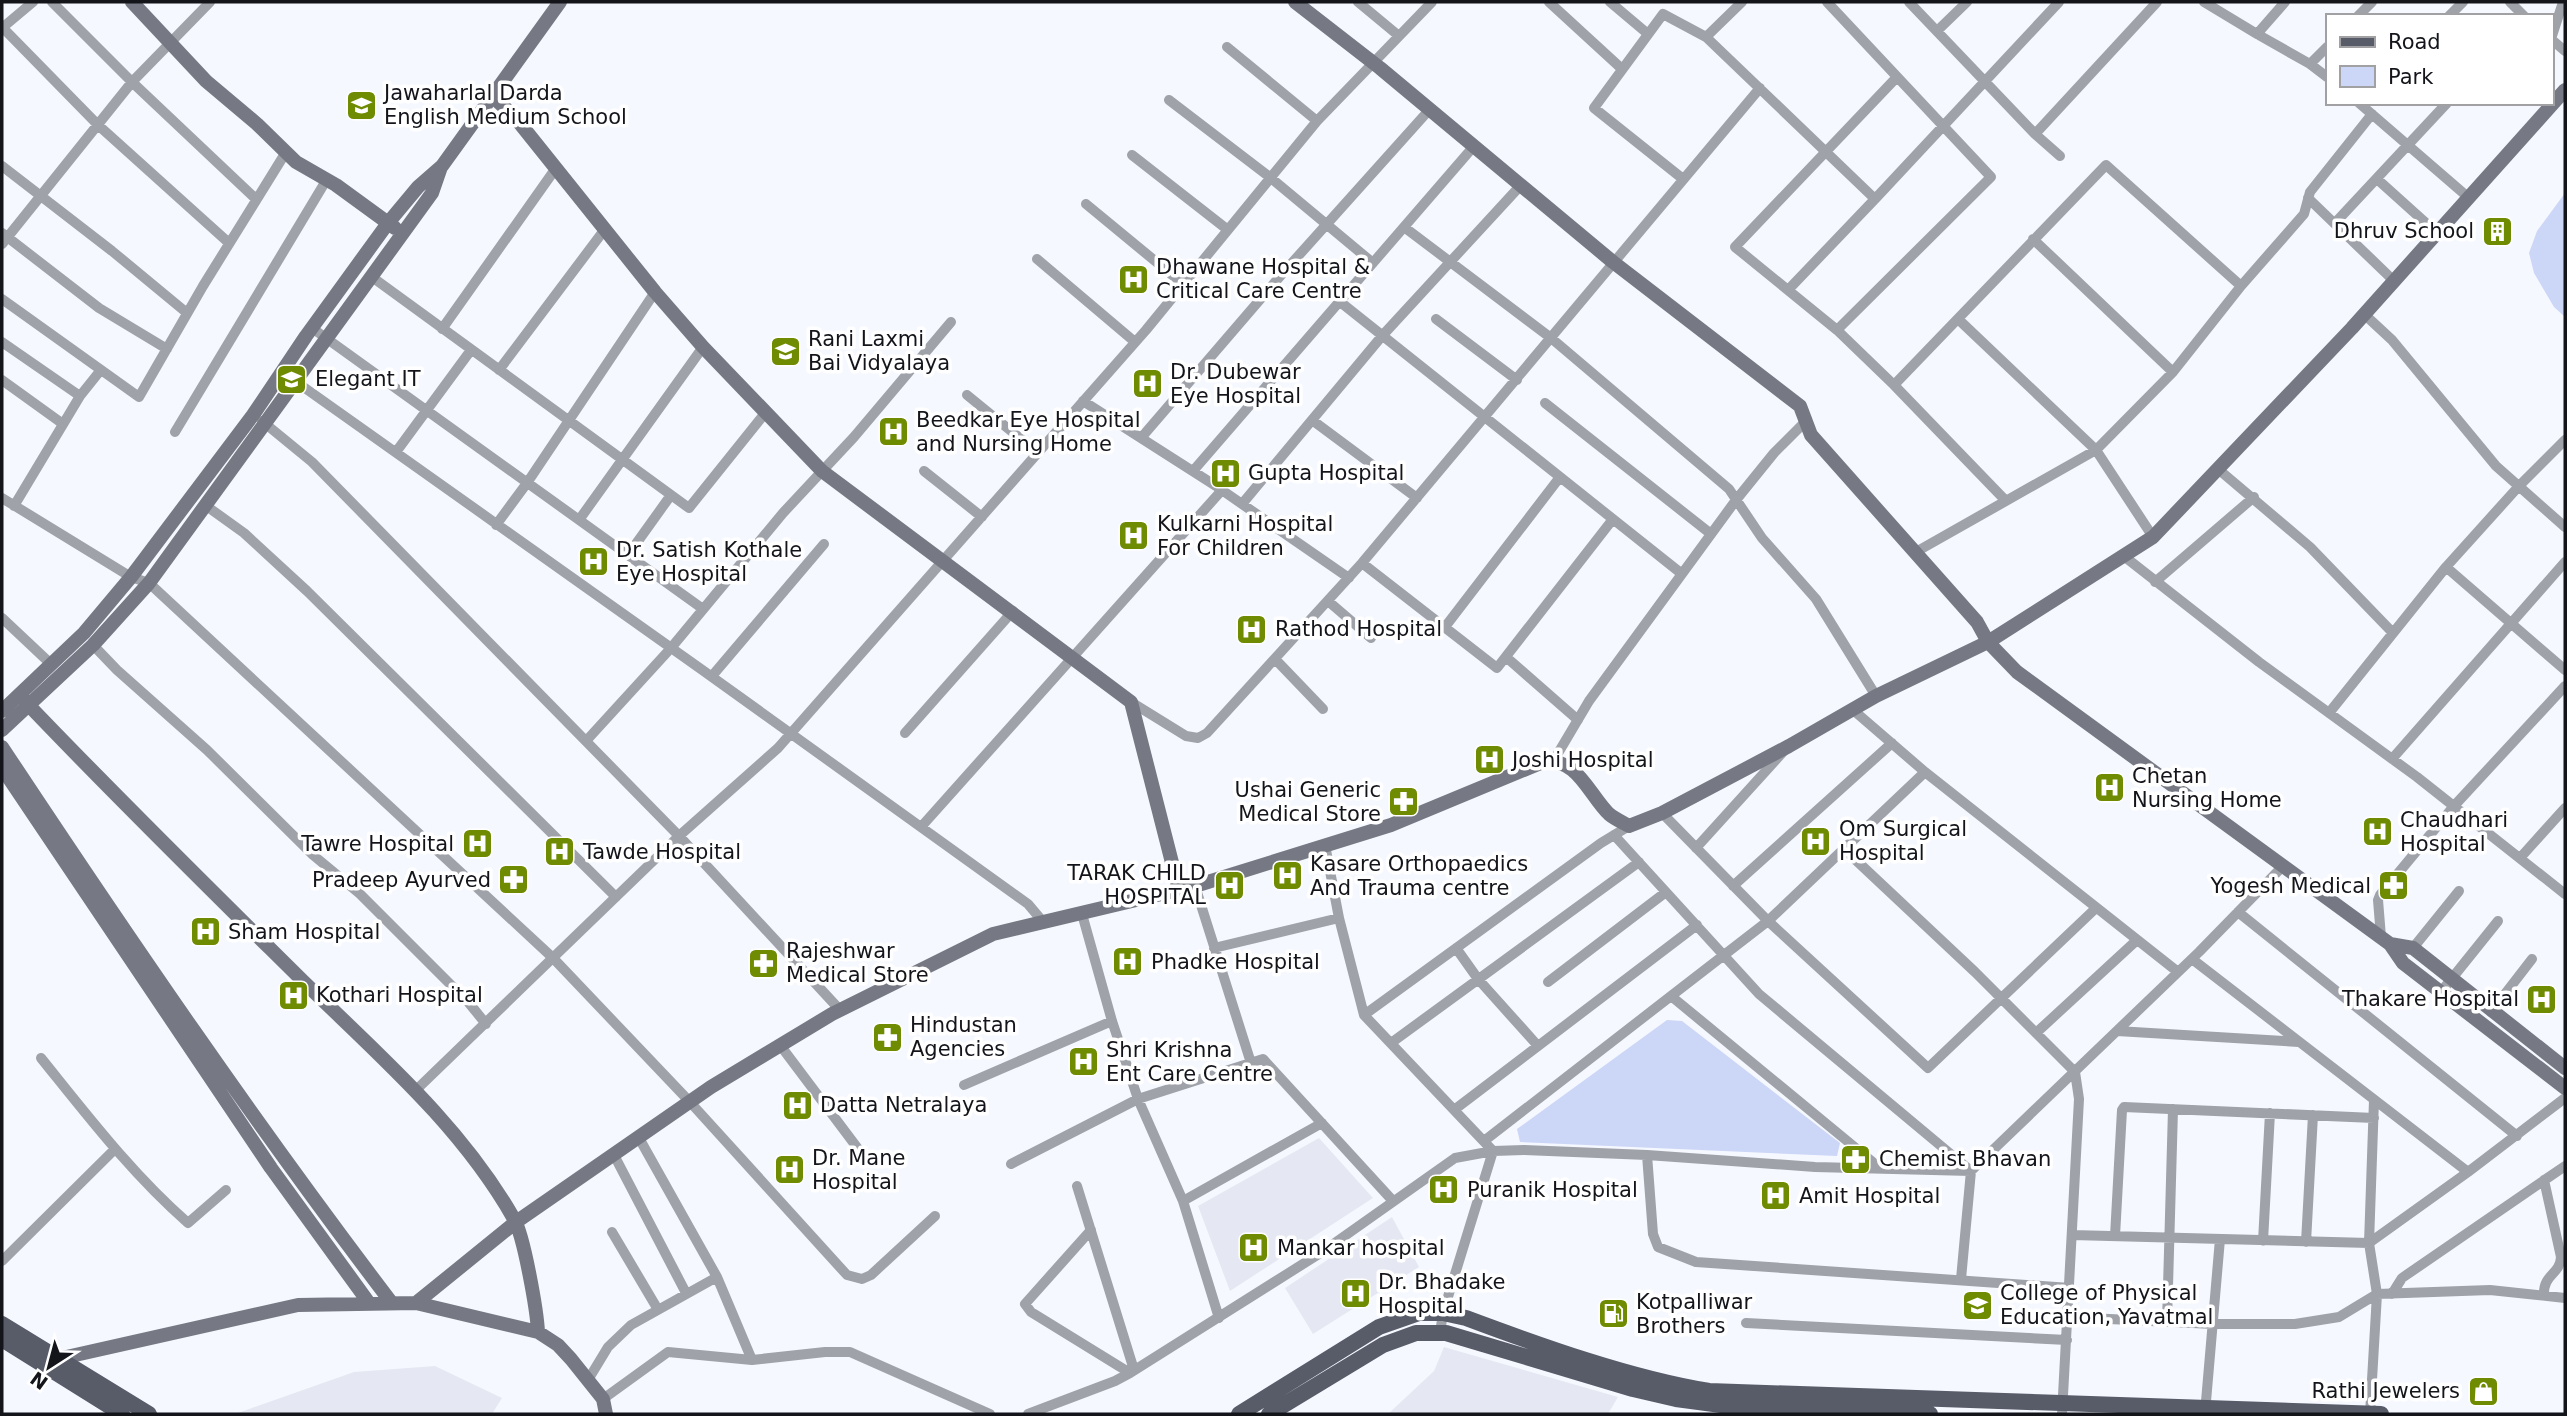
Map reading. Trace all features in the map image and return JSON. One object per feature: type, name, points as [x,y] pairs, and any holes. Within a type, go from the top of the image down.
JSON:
[{"type":"main road","points":[[1239,1414],[1379,1327],[1419,1313],[1443,1313],[1466,1318],[1677,1386],[1817,1406],[1930,1414]]},
{"type":"main road","points":[[2,1324],[122,1414]]},
{"type":"main road","points":[[1269,1414],[1392,1341],[1416,1333],[1440,1333],[1633,1389],[1676,1399],[1721,1405],[2381,1414]]},
{"type":"main road","points":[[2,1339],[149,1414]]},
{"type":"street","points":[[33,2],[2,27],[98,125],[229,243]]},
{"type":"street","points":[[52,2],[256,199]]},
{"type":"street","points":[[132,2],[206,81],[296,162],[327,179],[403,233]]},
{"type":"street","points":[[167,349],[99,308],[4,238],[132,82],[210,2]]},
{"type":"street","points":[[2,730],[52,665],[84,633],[131,577],[253,415],[388,223],[418,187],[442,166],[560,2]]},
{"type":"street","points":[[1358,2],[1399,36]]},
{"type":"street","points":[[1549,2],[1622,69]]},
{"type":"street","points":[[1610,2],[1648,34]]},
{"type":"street","points":[[1706,37],[1741,2]]},
{"type":"street","points":[[1826,2],[1991,177],[1837,330]]},
{"type":"street","points":[[1909,2],[2035,134],[2060,156]]},
{"type":"street","points":[[1937,32],[1967,2]]},
{"type":"street","points":[[1788,290],[2059,2]]},
{"type":"street","points":[[2035,134],[2157,2]]},
{"type":"street","points":[[2204,2],[2310,64],[2326,76]]},
{"type":"street","points":[[2257,34],[2285,2]]},
{"type":"street","points":[[2553,33],[2563,2]]},
{"type":"street","points":[[415,1091],[679,836],[778,748],[1136,341],[1317,121],[1374,63],[1426,4]]},
{"type":"street","points":[[1306,5],[1613,262],[1800,406],[1811,435],[1977,622],[1988,642],[2017,671],[2386,941],[2403,962],[2565,1088]]},
{"type":"street","points":[[1683,179],[1594,108],[1663,14],[1706,37],[1875,199]]},
{"type":"street","points":[[1227,47],[1317,121]]},
{"type":"street","points":[[2310,64],[2326,48]]},
{"type":"street","points":[[1897,77],[1735,247],[1837,330],[2006,501]]},
{"type":"street","points":[[492,97],[514,116],[655,292],[703,347],[822,471],[1013,611],[1131,702],[1186,736],[1198,738],[1208,733],[1362,563],[1760,88]]},
{"type":"street","points":[[2553,104],[2565,90]]},
{"type":"street","points":[[1169,100],[1271,178],[1373,263]]},
{"type":"street","points":[[2363,105],[2469,198]]},
{"type":"street","points":[[2335,223],[2445,105]]},
{"type":"street","points":[[1364,1015],[1614,835],[1662,813],[1789,746],[1876,696],[1988,642],[2153,537],[2364,314],[2552,105]]},
{"type":"street","points":[[1141,438],[1430,109]]},
{"type":"street","points":[[1914,553],[2096,450],[2173,373],[2241,286],[2304,214],[2310,192],[2372,114]]},
{"type":"street","points":[[1193,471],[1474,146]]},
{"type":"street","points":[[2,299],[139,397],[286,152]]},
{"type":"street","points":[[1132,155],[1228,230]]},
{"type":"street","points":[[1894,386],[2106,165],[2241,286]]},
{"type":"street","points":[[2,166],[187,313]]},
{"type":"street","points":[[2,711],[24,700],[93,645],[149,583],[432,193],[442,166]]},
{"type":"street","points":[[442,328],[556,168]]},
{"type":"street","points":[[175,432],[327,179]]},
{"type":"street","points":[[2377,179],[2437,233]]},
{"type":"street","points":[[1242,504],[1382,336],[1521,185]]},
{"type":"street","points":[[2308,198],[2394,281]]},
{"type":"street","points":[[1086,204],[1184,284]]},
{"type":"street","points":[[1404,227],[1551,338],[1729,489],[1762,538],[1816,599],[1876,696]]},
{"type":"street","points":[[499,370],[605,229]]},
{"type":"street","points":[[2033,239],[2173,373]]},
{"type":"street","points":[[1037,259],[1136,341]]},
{"type":"street","points":[[372,277],[689,508],[766,412]]},
{"type":"street","points":[[496,524],[527,483],[655,292]]},
{"type":"street","points":[[1339,301],[1682,574]]},
{"type":"street","points":[[2364,314],[2392,340],[2496,466],[2565,527]]},
{"type":"street","points":[[1436,318],[1517,380]]},
{"type":"street","points":[[1958,319],[2096,450],[2153,537]]},
{"type":"street","points":[[586,741],[671,649],[783,513],[854,437],[951,322]]},
{"type":"street","points":[[312,328],[704,609]]},
{"type":"street","points":[[2,342],[80,396]]},
{"type":"street","points":[[579,520],[703,347]]},
{"type":"street","points":[[396,452],[471,350]]},
{"type":"street","points":[[14,506],[80,396],[100,371]]},
{"type":"street","points":[[2,380],[63,424]]},
{"type":"street","points":[[295,382],[712,676],[1028,904],[1044,923]]},
{"type":"street","points":[[967,395],[1038,453]]},
{"type":"street","points":[[1083,401],[1222,490],[1349,578]]},
{"type":"street","points":[[1545,403],[1711,534]]},
{"type":"street","points":[[253,415],[312,463],[679,836],[840,1010]]},
{"type":"street","points":[[1312,420],[1417,498]]},
{"type":"street","points":[[1555,760],[1589,701],[1736,500],[1774,453],[1805,422]]},
{"type":"street","points":[[2329,713],[2446,567],[2519,486],[2565,440]]},
{"type":"street","points":[[2218,469],[2310,547],[2393,633]]},
{"type":"street","points":[[924,471],[982,517]]},
{"type":"street","points":[[1445,627],[1560,477]]},
{"type":"street","points":[[921,827],[1222,490]]},
{"type":"street","points":[[628,555],[671,495]]},
{"type":"street","points":[[2155,582],[2254,497]]},
{"type":"street","points":[[2,498],[131,577],[149,583],[553,958],[690,1102],[847,1275],[854,1279],[871,1275],[935,1216]]},
{"type":"street","points":[[205,505],[244,533],[316,599],[616,898]]},
{"type":"street","points":[[1362,563],[1494,667],[1498,667],[1613,519]]},
{"type":"street","points":[[712,676],[824,544]]},
{"type":"street","points":[[2125,556],[2155,582],[2392,759],[2565,894]]},
{"type":"street","points":[[2392,759],[2565,562]]},
{"type":"street","points":[[2446,567],[2565,670]]},
{"type":"street","points":[[1328,601],[1371,638]]},
{"type":"street","points":[[905,733],[1013,611]]},
{"type":"street","points":[[2,618],[52,665]]},
{"type":"street","points":[[93,645],[117,670],[207,750],[313,855],[360,894],[486,1024]]},
{"type":"street","points":[[1506,657],[1578,720]]},
{"type":"street","points":[[1275,659],[1324,709]]},
{"type":"street","points":[[2386,941],[2379,897],[2454,807],[2565,686]]},
{"type":"street","points":[[24,700],[145,826],[415,1091],[477,1160],[516,1222],[531,1286],[538,1332]]},
{"type":"street","points":[[1131,702],[1179,890]]},
{"type":"street","points":[[1852,709],[1925,772],[2178,972]]},
{"type":"street","points":[[1732,886],[1892,743]]},
{"type":"street","points":[[1696,848],[1789,746]]},
{"type":"street","points":[[2,747],[271,1168],[369,1303]]},
{"type":"street","points":[[416,1303],[516,1222],[690,1102],[840,1010],[993,934],[1195,886],[1391,825],[1543,762],[1555,760],[1572,769],[1610,815],[1629,826]]},
{"type":"street","points":[[2,768],[170,1009],[391,1302]]},
{"type":"street","points":[[1484,1141],[1768,922],[1925,772]]},
{"type":"street","points":[[2520,858],[2565,808]]},
{"type":"street","points":[[1662,813],[1768,922],[1928,1068],[2096,908]]},
{"type":"street","points":[[1614,835],[1759,994],[1971,1171]]},
{"type":"street","points":[[1325,845],[1339,918],[1364,1015],[1493,1151]]},
{"type":"street","points":[[1844,849],[2075,1072],[2079,1099],[2063,1409]]},
{"type":"street","points":[[1391,1043],[1639,862]]},
{"type":"street","points":[[1961,1279],[1971,1171],[2178,972],[2283,866]]},
{"type":"street","points":[[1195,886],[1251,1063]]},
{"type":"street","points":[[2413,948],[2459,891]]},
{"type":"street","points":[[1548,982],[1666,892]]},
{"type":"street","points":[[2238,912],[2517,1136]]},
{"type":"street","points":[[1082,914],[1112,1021],[1138,1099],[1183,1201],[1219,1318]]},
{"type":"street","points":[[1214,948],[1339,918]]},
{"type":"street","points":[[2441,992],[2498,921]]},
{"type":"street","points":[[1454,1110],[1697,926]]},
{"type":"street","points":[[2036,1033],[2137,940]]},
{"type":"street","points":[[2386,941],[2413,948],[2565,1068]]},
{"type":"street","points":[[1456,948],[1478,979],[1538,1046]]},
{"type":"street","points":[[2192,958],[2468,1172]]},
{"type":"street","points":[[2491,1012],[2532,959]]},
{"type":"street","points":[[1671,996],[1880,1168]]},
{"type":"street","points":[[964,1085],[1112,1021]]},
{"type":"street","points":[[2117,1031],[2300,1042]]},
{"type":"street","points":[[780,1045],[865,1158]]},
{"type":"street","points":[[41,1058],[116,1149],[163,1201],[188,1223],[226,1190]]},
{"type":"street","points":[[1011,1164],[1138,1099],[1263,1059],[1393,1201]]},
{"type":"street","points":[[2072,1235],[2369,1242],[2517,1136],[2565,1098]]},
{"type":"street","points":[[2370,1414],[2377,1294],[2369,1242],[2374,1100]]},
{"type":"street","points":[[2115,1236],[2122,1108],[2374,1118]]},
{"type":"street","points":[[2167,1322],[2173,1109]]},
{"type":"street","points":[[2263,1241],[2270,1113]]},
{"type":"street","points":[[2306,1242],[2313,1115]]},
{"type":"street","points":[[1183,1201],[1322,1123]]},
{"type":"street","points":[[639,1138],[717,1277],[749,1355]]},
{"type":"street","points":[[2,1261],[116,1149]]},
{"type":"street","points":[[1028,1414],[1115,1381],[1132,1371],[1322,1252],[1455,1158],[1493,1151],[1524,1150],[1647,1155],[1815,1167],[1971,1171]]},
{"type":"street","points":[[1440,1333],[1443,1313],[1493,1151]]},
{"type":"street","points":[[614,1155],[686,1293]]},
{"type":"street","points":[[1647,1155],[1653,1234],[1658,1247],[1696,1262],[2070,1288]]},
{"type":"street","points":[[2392,1294],[2402,1278],[2565,1166]]},
{"type":"street","points":[[2544,1181],[2561,1257],[2558,1269],[2545,1282],[2544,1296]]},
{"type":"street","points":[[1077,1186],[1132,1371]]},
{"type":"street","points":[[1091,1230],[1025,1304],[1031,1312],[1132,1371]]},
{"type":"street","points":[[612,1232],[657,1308]]},
{"type":"street","points":[[2205,1412],[2220,1240]]},
{"type":"street","points":[[588,1380],[608,1347],[627,1329],[657,1308],[717,1277]]},
{"type":"street","points":[[2068,1317],[2213,1324],[2295,1324],[2339,1317],[2377,1294],[2490,1290],[2565,1298]]},
{"type":"street","points":[[49,1361],[298,1305],[416,1303],[538,1332],[558,1345],[588,1380],[605,1407],[668,1352],[749,1355],[850,1352],[990,1414]]},
{"type":"street","points":[[1746,1323],[2067,1340]]},
{"type":"shaded area","name":"Mankar hospital","points":[[1319,1138],[1373,1198],[1230,1291],[1198,1206]]},
{"type":"shaded area","points":[[1392,1217],[1419,1267],[1313,1334],[1285,1288]]},
{"type":"shaded area","points":[[1444,1347],[1618,1397],[1608,1414],[1388,1414],[1434,1371]]},
{"type":"shaded area","points":[[435,1366],[502,1398],[492,1414],[235,1414],[354,1372]]},
{"type":"green space","points":[[2565,193],[2565,317],[2554,307],[2534,273],[2529,253],[2537,231]]},
{"type":"green space","points":[[1667,1020],[1682,1021],[1840,1143],[1837,1156],[1520,1142],[1517,1129]]},
{"type":"place","name":"Jawaharlal Darda English Medium School","points":[[361,105]]},
{"type":"place","name":"Dhruv School","points":[[2497,231]]},
{"type":"place","name":"Dhawane Hospital & Critical Care Centre","points":[[1133,279]]},
{"type":"place","name":"Rani Laxmi Bai Vidyalaya","points":[[785,351]]},
{"type":"place","name":"Elegant IT","points":[[292,379]]},
{"type":"place","name":"Dr. Dubewar Eye Hospital","points":[[1147,384]]},
{"type":"place","name":"Beedkar Eye Hospital and Nursing Home","points":[[893,432]]},
{"type":"place","name":"Gupta Hospital","points":[[1225,473]]},
{"type":"place","name":"Kulkarni Hospital For Children","points":[[1134,536]]},
{"type":"place","name":"Dr. Satish Kothale Eye Hospital","points":[[593,562]]},
{"type":"place","name":"Rathod Hospital","points":[[1252,629]]},
{"type":"place","name":"Joshi Hospital","points":[[1489,760]]},
{"type":"place","name":"Chetan Nursing Home","points":[[2109,788]]},
{"type":"place","name":"Ushai Generic Medical Store","points":[[1404,802]]},
{"type":"place","name":"Chaudhari Hospital","points":[[2377,832]]},
{"type":"place","name":"Om Surgical Hospital","points":[[1816,841]]},
{"type":"place","name":"Tawre Hospital","points":[[477,844]]},
{"type":"place","name":"Tawde Hospital","points":[[560,852]]},
{"type":"place","name":"Kasare Orthopaedics And Trauma centre","points":[[1287,876]]},
{"type":"place","name":"Pradeep Ayurved","points":[[514,880]]},
{"type":"place","name":"TARAK CHILD HOSPITAL","points":[[1229,885]]},
{"type":"place","name":"Yogesh Medical","points":[[2394,886]]},
{"type":"place","name":"Sham Hospital","points":[[205,932]]},
{"type":"place","name":"Phadke Hospital","points":[[1128,962]]},
{"type":"place","name":"Rajeshwar Medical Store","points":[[763,963]]},
{"type":"place","name":"Kothari Hospital","points":[[293,995]]},
{"type":"place","name":"Thakare Hospital","points":[[2542,999]]},
{"type":"place","name":"Hindustan Agencies","points":[[887,1037]]},
{"type":"place","name":"Shri Krishna Ent Care Centre","points":[[1083,1062]]},
{"type":"place","name":"Datta Netralaya","points":[[797,1105]]},
{"type":"place","name":"Chemist Bhavan","points":[[1856,1159]]},
{"type":"place","name":"Dr. Mane Hospital","points":[[789,1170]]},
{"type":"place","name":"Puranik Hospital","points":[[1444,1190]]},
{"type":"place","name":"Amit Hospital","points":[[1776,1196]]},
{"type":"place","name":"Mankar hospital","points":[[1254,1248]]},
{"type":"place","name":"Dr. Bhadake Hospital","points":[[1355,1294]]},
{"type":"place","name":"College of Physical Education, Yavatmal","points":[[1977,1305]]},
{"type":"place","name":"Kotpalliwar Brothers","points":[[1613,1314]]},
{"type":"place","name":"Rathi Jewelers","points":[[2483,1391]]}]
